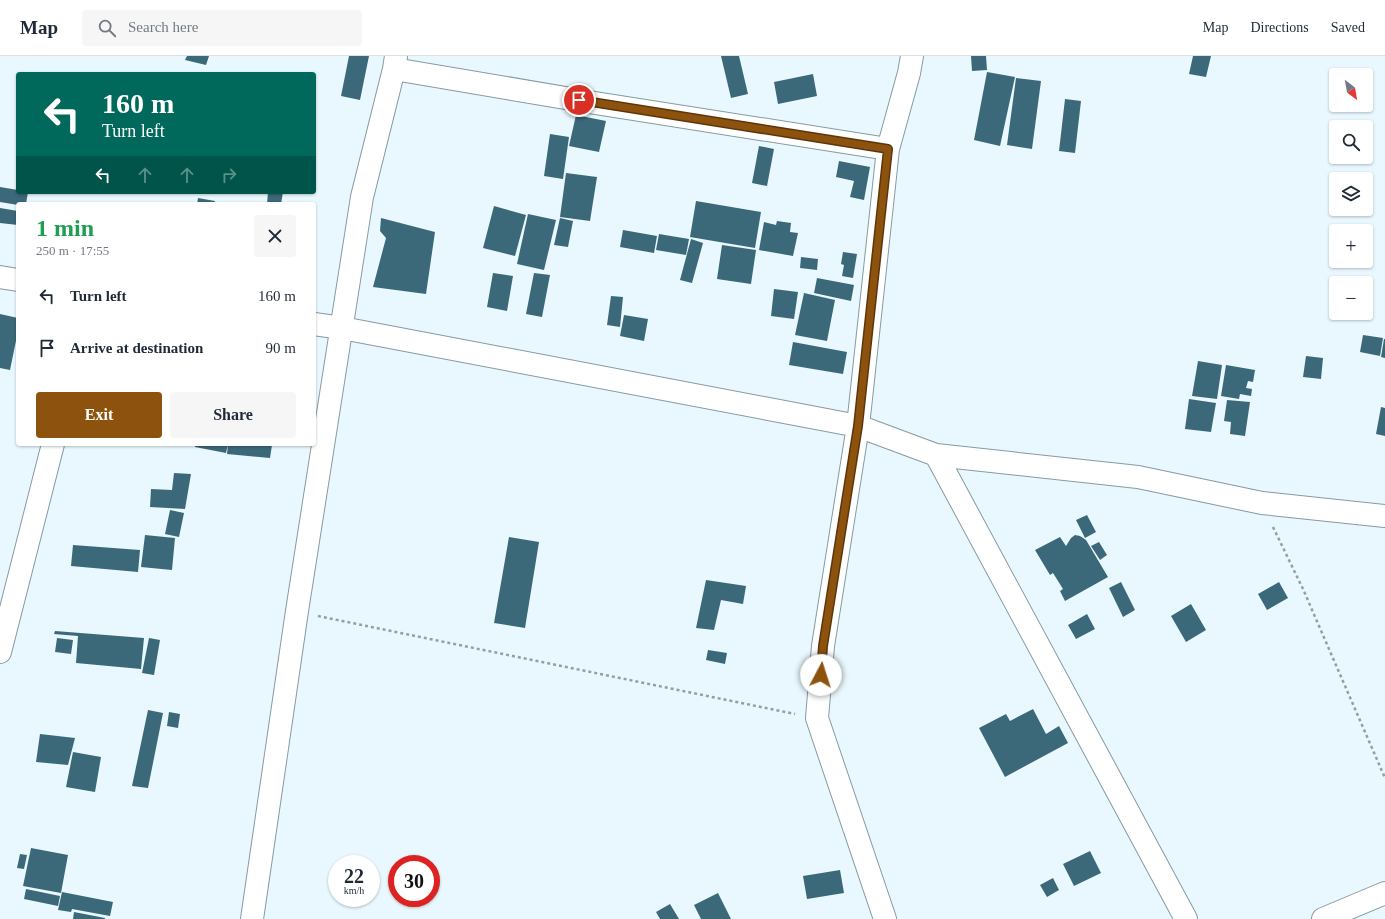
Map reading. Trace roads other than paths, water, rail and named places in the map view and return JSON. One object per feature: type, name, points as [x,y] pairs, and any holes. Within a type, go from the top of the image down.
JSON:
[{"type":"street","points":[[885,919],[817,718],[823,646],[858,426],[888,149],[909,73],[912,56]]},
{"type":"street","points":[[252,919],[297,612],[362,197],[395,62],[594,103],[888,149]]},
{"type":"street","points":[[0,277],[16,280]]},
{"type":"street","points":[[316,324],[858,426],[936,454],[1138,477],[1262,503],[1385,516]]},
{"type":"street","points":[[0,652],[52,446]]},
{"type":"street","points":[[936,454],[1186,919]]},
{"type":"street","points":[[1322,919],[1385,893]]}]
